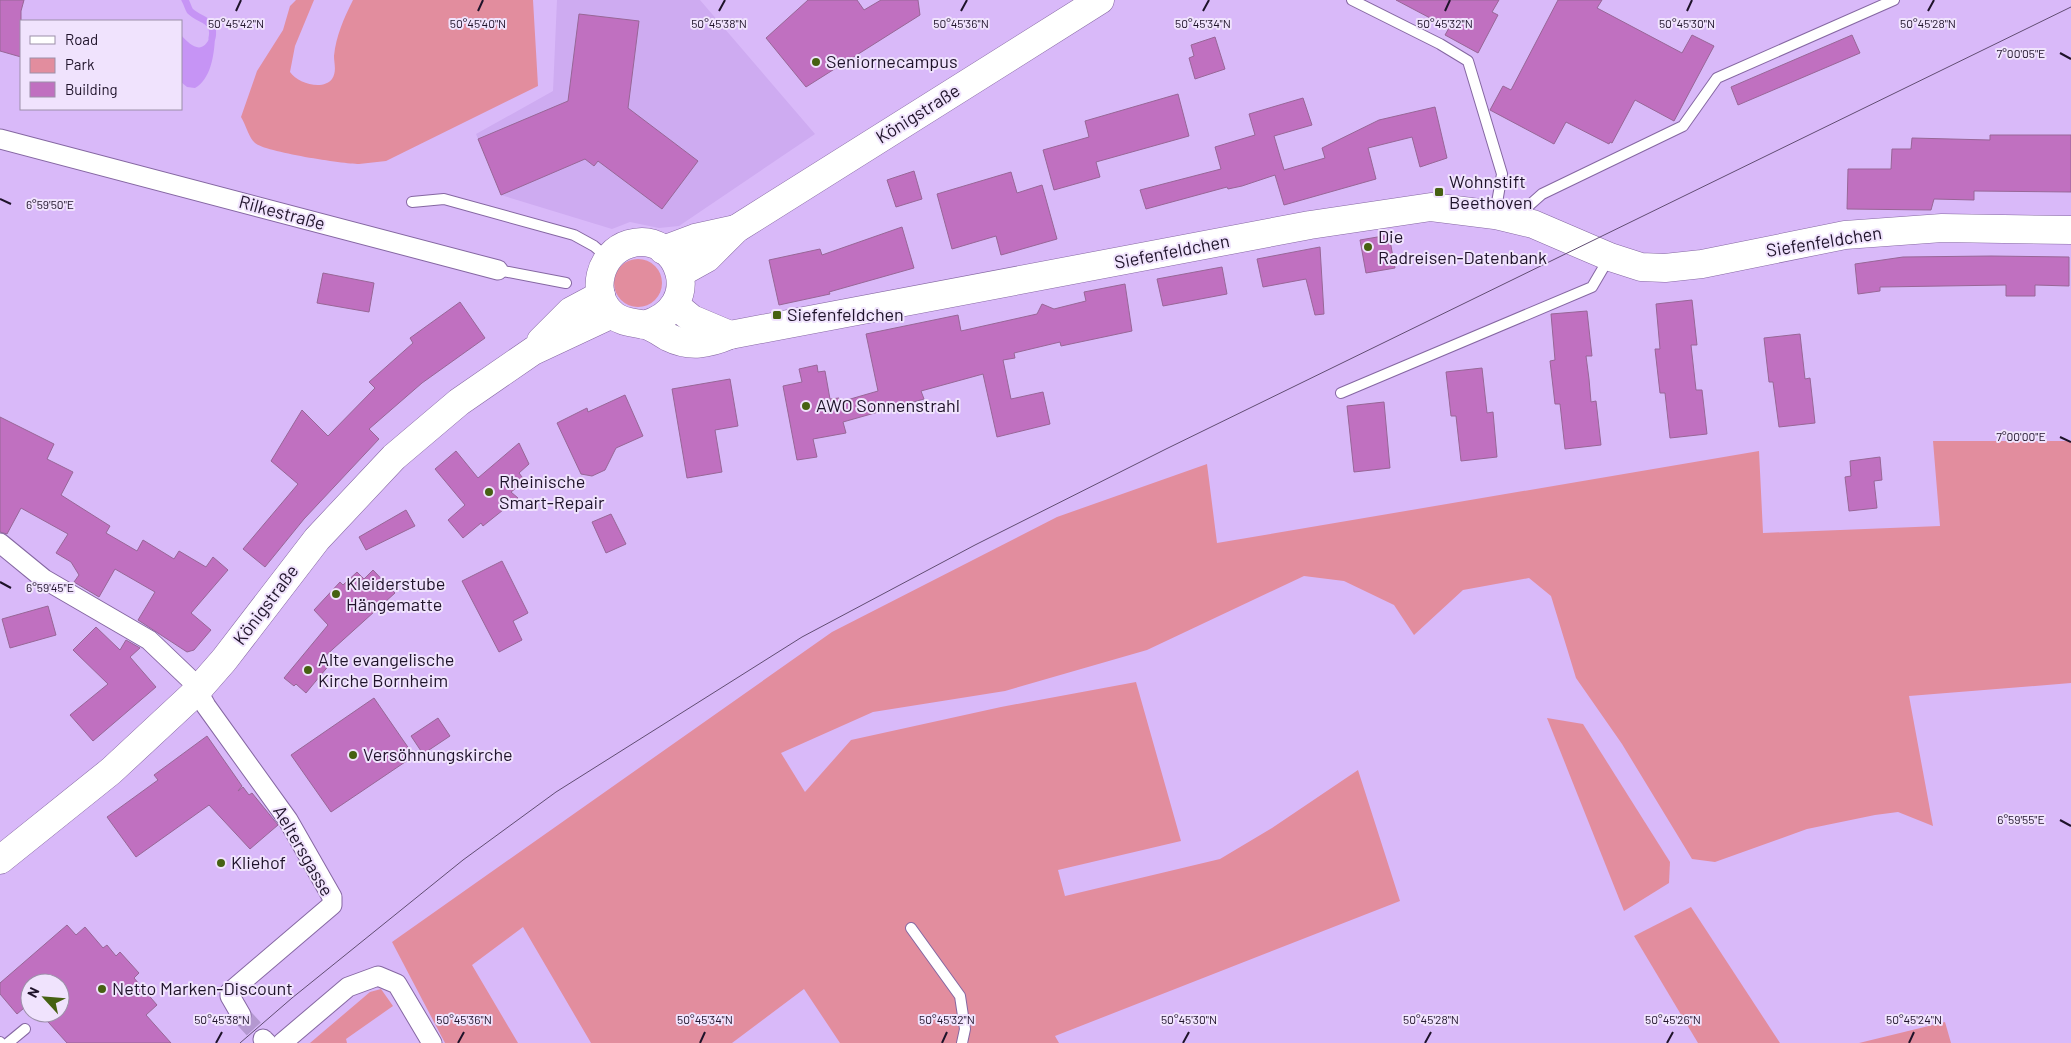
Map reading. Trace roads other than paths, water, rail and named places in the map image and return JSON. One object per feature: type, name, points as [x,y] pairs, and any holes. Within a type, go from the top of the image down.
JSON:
[{"type":"street","name":"Königstraße","points":[[680,273],[706,258],[736,229],[1100,0]]},
{"type":"street","name":"Rilkestraße","points":[[0,139],[498,270]]},
{"type":"street","name":"Siefenfeldchen","points":[[644,325],[672,339],[691,344],[708,344],[730,335],[1329,222],[1431,208],[1504,217],[1533,224],[1610,258],[1641,267],[1665,268],[1702,264],[1845,235],[1942,228],[2071,230]]},
{"type":"street","name":"Königstraße","points":[[663,250],[695,238],[736,229]]},
{"type":"street","points":[[634,244],[652,244],[663,250],[676,264],[680,273],[681,284],[675,305],[668,315],[657,322],[644,325],[622,320],[606,305],[600,276],[608,258],[617,250],[634,244]]},
{"type":"street","name":"Königstraße","points":[[0,860],[111,771],[196,692],[224,660],[317,539],[394,457],[458,402],[533,352],[547,332],[571,311],[606,305]]},
{"type":"street","points":[[675,305],[692,319],[730,335]]},
{"type":"street","points":[[0,543],[44,579],[149,640],[192,681],[196,692]]},
{"type":"street","name":"Aeltersgasse","points":[[196,692],[288,820],[332,897],[332,905],[230,992],[230,996],[241,1015]]},
{"type":"street","points":[[282,1043],[348,987],[378,976],[397,984],[432,1043]]},
{"type":"lane","points":[[1352,0],[1440,44],[1468,61],[1502,174],[1504,217],[1542,194],[1683,126],[1717,78],[1894,0]]},
{"type":"lane","points":[[412,202],[444,199],[574,235],[594,246],[608,258]]},
{"type":"lane","points":[[1341,393],[1592,287],[1610,258]]},
{"type":"lane","name":"Rilkestraße","points":[[498,270],[566,283]]},
{"type":"lane","points":[[911,928],[960,996],[965,1029],[962,1043]]},
{"type":"lane","points":[[8,1043],[25,1029]]},
{"type":"waterway","points":[[185,0],[190,11],[212,27],[212,38]]},
{"type":"tunnel","points":[[241,1015],[263,1039]]},
{"type":"tram line","points":[[240,1043],[292,998],[463,860],[556,792],[802,637],[975,545],[1166,449],[2071,7]]},
{"type":"place","name":"Seniornecampus","points":[[816,62]]},
{"type":"place","name":"Wohnstift Beethoven","points":[[1439,192]]},
{"type":"place","name":"Die Radreisen-Datenbank","points":[[1368,247]]},
{"type":"place","name":"Siefenfeldchen","points":[[777,315]]},
{"type":"place","name":"AWO Sonnenstrahl","points":[[806,406]]},
{"type":"place","name":"Rheinische Smart-Repair","points":[[489,492]]},
{"type":"place","name":"Kleiderstube Hängematte","points":[[336,594]]},
{"type":"place","name":"Alte evangelische Kirche Bornheim","points":[[308,670]]},
{"type":"place","name":"Versöhnungskirche","points":[[353,755]]},
{"type":"place","name":"Kliehof","points":[[221,863]]},
{"type":"place","name":"Netto Marken-Discount","points":[[102,989]]}]
